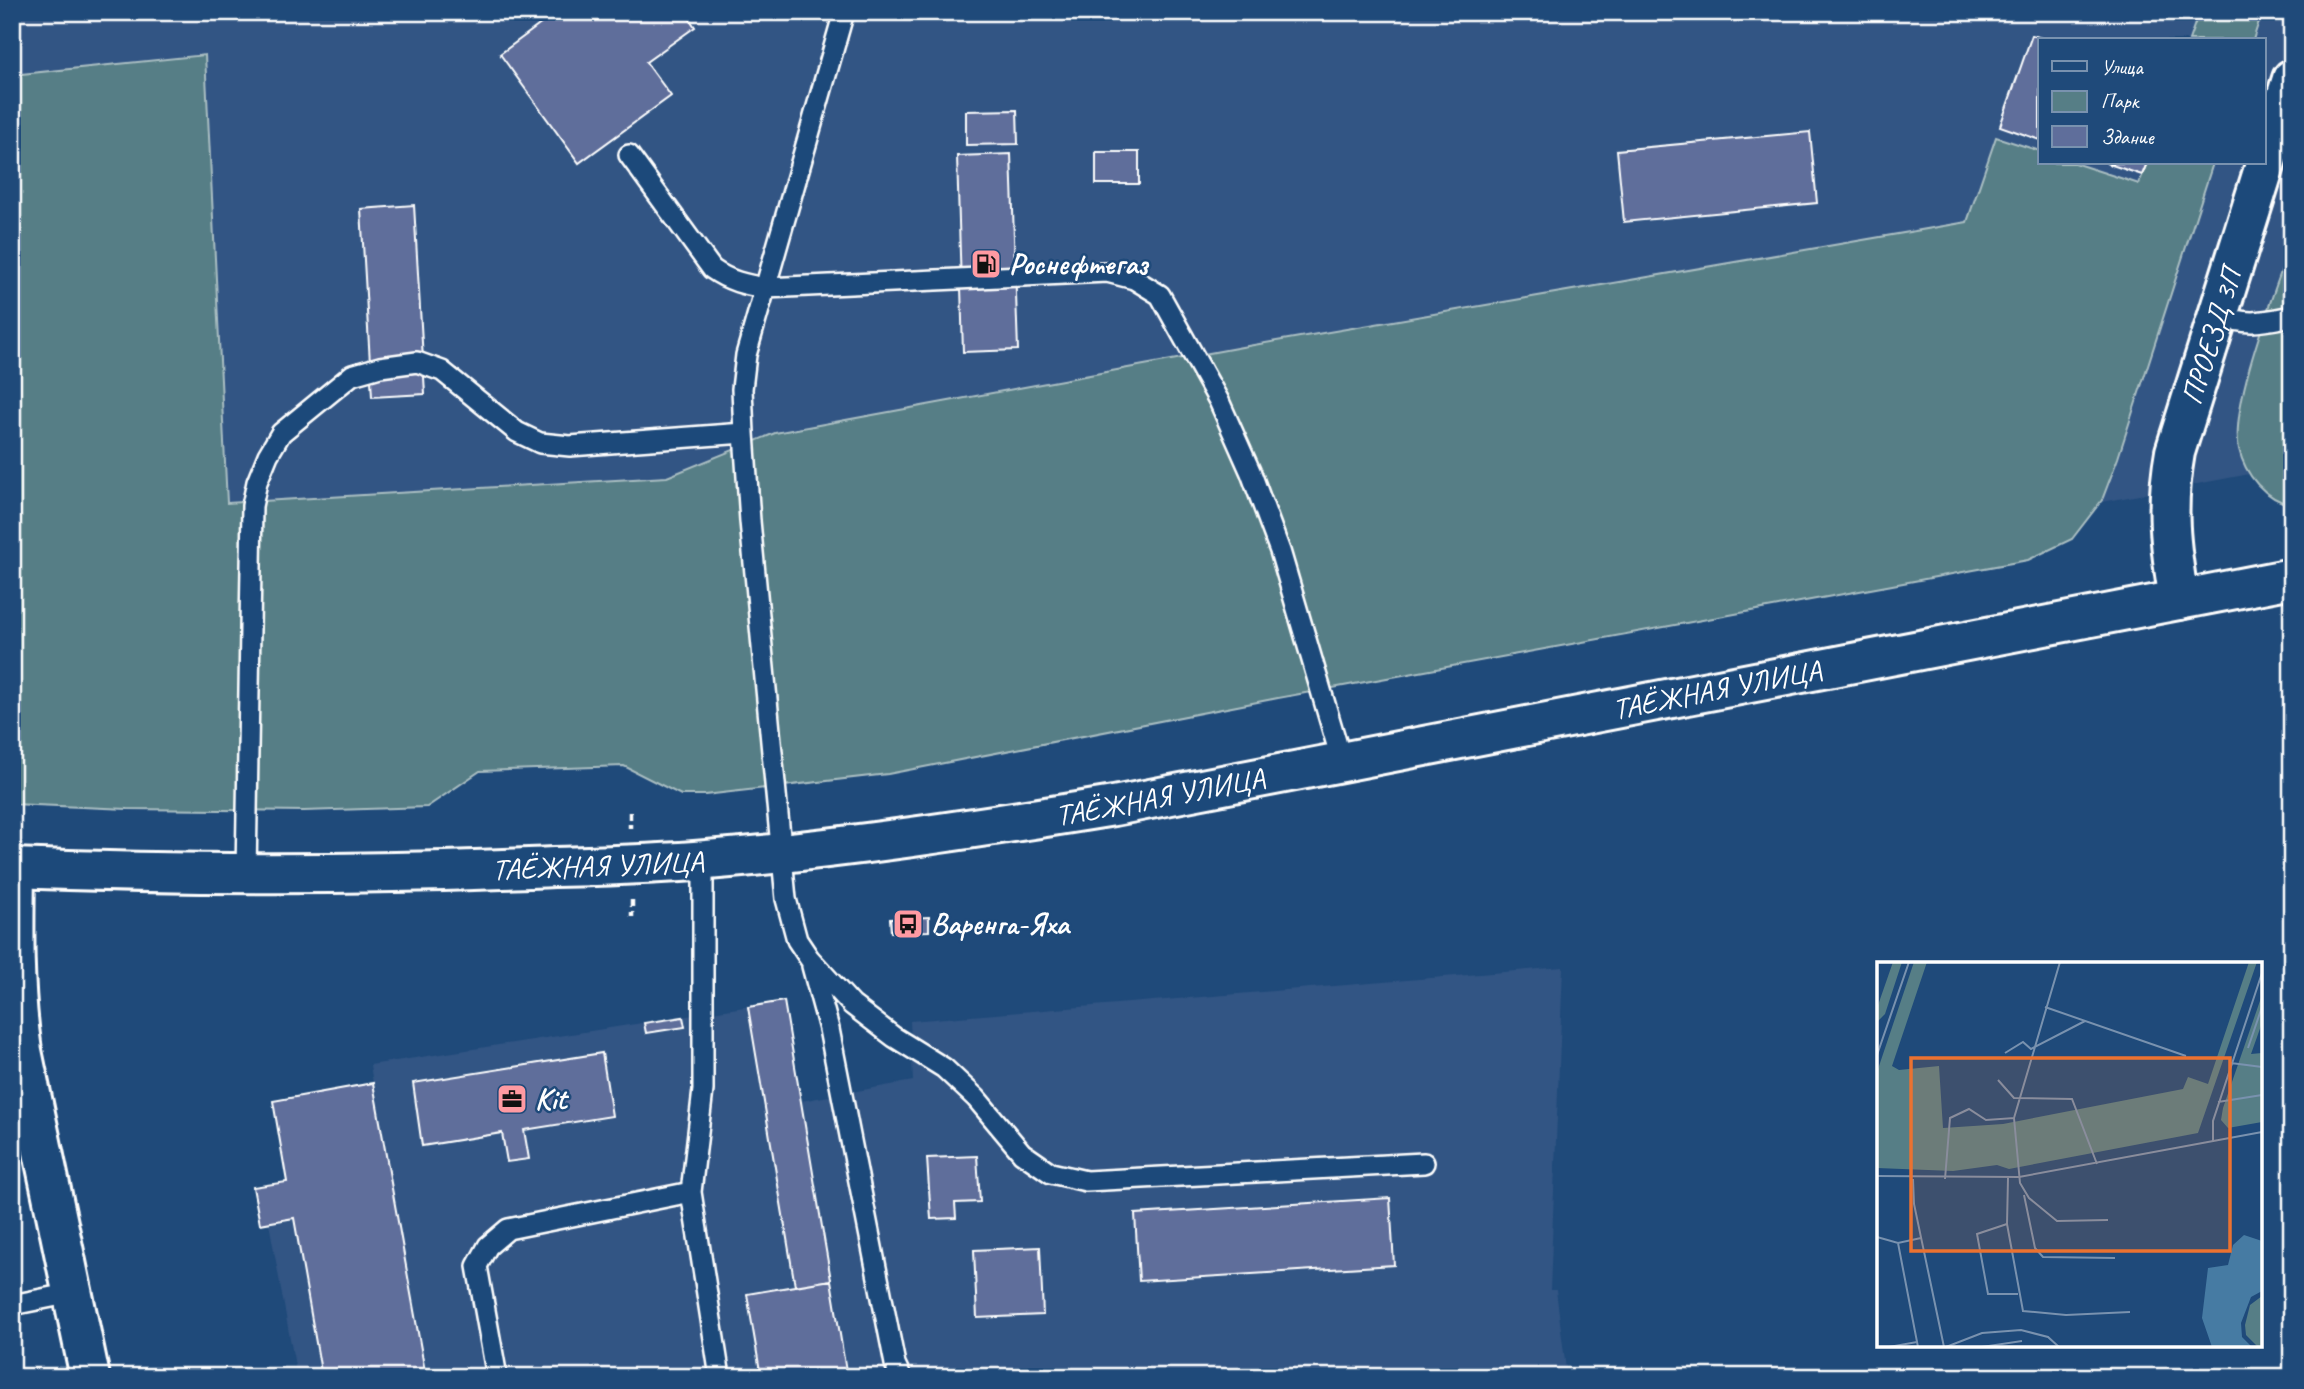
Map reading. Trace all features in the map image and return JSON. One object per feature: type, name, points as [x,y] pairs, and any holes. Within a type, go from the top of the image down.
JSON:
[{"type":"main road","name":"ПРОЕЗД 3П","points":[[2266,161],[2292,79]]},
{"type":"main road","name":"ПРОЕЗД 3П","points":[[2179,600],[2170,545],[2169,484],[2175,452],[2265,164]]},
{"type":"main road","name":"ТАЁЖНАЯ УЛИЦА","points":[[13,868],[246,874],[430,872],[703,860],[780,854],[937,835],[1114,806],[2292,578]]},
{"type":"main road","points":[[13,868],[15,1005],[22,1051],[90,1377]]},
{"type":"lane","points":[[844,12],[746,355],[742,389],[750,521],[780,854],[790,917],[797,940],[809,958],[852,1005],[885,1031],[944,1069],[976,1098],[1022,1153],[1051,1173],[1086,1181],[1424,1163]]},
{"type":"lane","points":[[629,155],[712,269],[724,278],[740,284],[765,288],[1107,272],[1134,279],[1160,295],[1219,401],[1251,473],[1280,551],[1342,762]]},
{"type":"lane","points":[[2217,315],[2238,323],[2292,316]]},
{"type":"lane","points":[[246,874],[252,506],[268,455],[281,433],[352,374],[380,366],[417,362],[442,371],[517,432],[540,443],[570,446],[744,433]]},
{"type":"lane","points":[[703,860],[703,1090],[691,1192],[720,1377]]},
{"type":"lane","points":[[809,958],[829,1030],[895,1364],[901,1377]]},
{"type":"lane","points":[[497,1377],[477,1266],[488,1245],[508,1229],[691,1192]]},
{"type":"lane","points":[[12,1305],[72,1293]]},
{"type":"shaded area","points":[[12,12],[2292,12],[2292,466],[1224,668],[12,726]]},
{"type":"shaded area","points":[[1563,967],[1550,1290],[1556,1290],[1567,1377],[297,1377],[269,1223],[260,1224],[253,1187],[287,1181],[273,1101],[373,1083],[370,1065],[784,1001],[801,1101],[913,1081],[910,1021]]},
{"type":"green space","points":[[2199,12],[2262,12],[2254,38],[2190,38]]},
{"type":"green space","points":[[205,55],[227,503],[667,477],[775,433],[1242,347],[1967,222],[1996,137],[2038,150],[2038,164],[2077,164],[2139,184],[2147,164],[2213,164],[2102,500],[2072,539],[2028,560],[1278,698],[888,774],[705,795],[681,795],[624,766],[480,771],[427,807],[304,811],[128,809],[12,804],[12,75]]},
{"type":"green space","points":[[2292,240],[2292,505],[2265,492],[2251,477],[2239,449],[2238,429],[2247,376]]},
{"type":"building","points":[[557,12],[685,12],[695,27],[646,62],[671,96],[579,163],[500,54]]},
{"type":"building","points":[[2032,35],[2042,38],[2038,38],[2038,139],[2000,126]]},
{"type":"building","points":[[1017,110],[1018,144],[966,145],[966,111]]},
{"type":"building","points":[[1810,132],[1817,203],[1624,222],[1617,150]]},
{"type":"building","points":[[1096,152],[1139,152],[1139,184],[1096,184]]},
{"type":"building","points":[[1011,154],[1018,350],[963,352],[957,156]]},
{"type":"building","points":[[2109,164],[2147,164],[2142,175]]},
{"type":"building","points":[[414,205],[425,394],[372,397],[361,209]]},
{"type":"building","points":[[929,917],[929,931],[891,932],[890,919]]},
{"type":"building","points":[[784,1001],[831,1280],[795,1286],[748,1007]]},
{"type":"building","points":[[683,1017],[685,1027],[646,1033],[644,1023]]},
{"type":"building","name":"Kit","points":[[602,1053],[612,1116],[524,1130],[529,1159],[507,1162],[502,1133],[422,1146],[413,1083]]},
{"type":"building","points":[[373,1083],[426,1377],[322,1377],[294,1218],[260,1224],[253,1187],[287,1182],[273,1101]]},
{"type":"building","points":[[977,1156],[980,1202],[955,1203],[956,1218],[931,1219],[927,1158]]},
{"type":"building","points":[[1390,1198],[1394,1265],[1139,1281],[1135,1214]]},
{"type":"building","points":[[1040,1247],[1043,1315],[977,1318],[974,1250]]},
{"type":"building","points":[[831,1280],[847,1377],[761,1377],[747,1294]]},
{"type":"place","name":"Роснефтегаз","points":[[986,264]]},
{"type":"place","name":"Варенга-Яха","points":[[908,924]]},
{"type":"place","name":"Kit","points":[[512,1099]]}]
